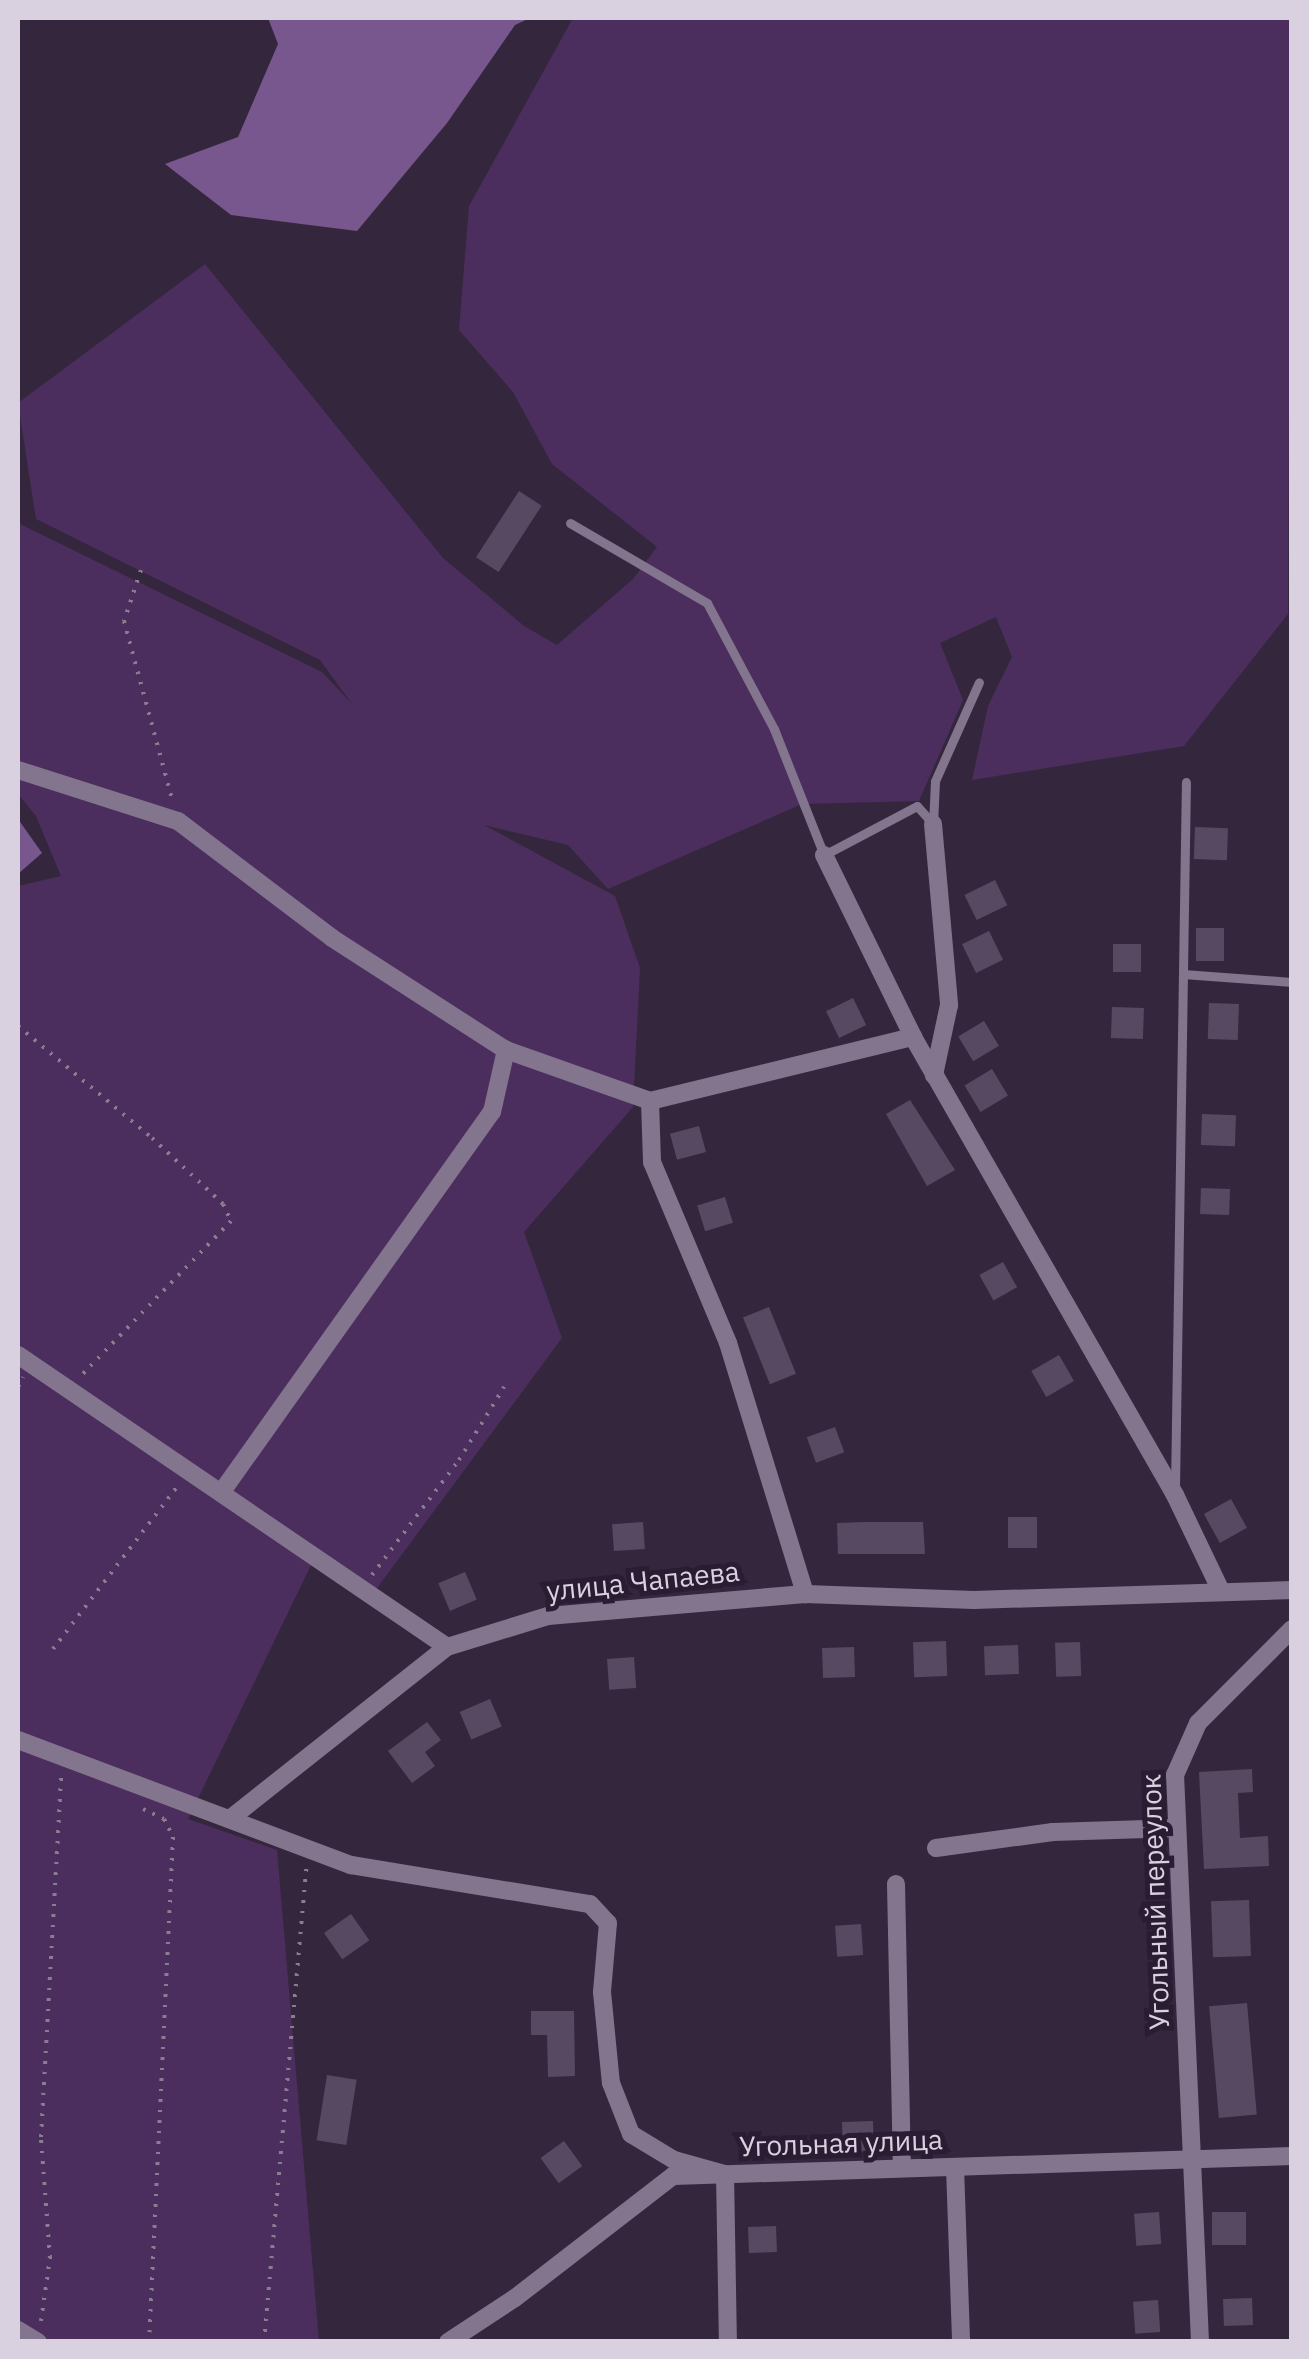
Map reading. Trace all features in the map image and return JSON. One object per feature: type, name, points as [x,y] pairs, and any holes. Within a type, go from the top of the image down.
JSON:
[{"type":"street","points":[[18,770],[178,821],[332,938],[506,1050],[650,1101],[913,1037]]},
{"type":"street","points":[[933,824],[950,1005],[934,1075]]},
{"type":"street","points":[[824,855],[913,1037],[1175,1494],[1221,1591]]},
{"type":"street","points":[[223,1490],[492,1112],[506,1050]]},
{"type":"street","points":[[650,1101],[652,1162],[728,1343],[805,1594]]},
{"type":"street","points":[[18,1355],[71,1386],[448,1647]]},
{"type":"street","name":"улица Чапаева","points":[[231,1818],[448,1647],[548,1616],[805,1594],[974,1600],[1292,1590]]},
{"type":"street","name":"Угольный переулок","points":[[1200,2342],[1175,1774],[1189,1734],[1292,1629]]},
{"type":"street","points":[[18,1740],[351,1865],[590,1904],[608,1923],[602,1992],[611,2082],[631,2134],[674,2160],[725,2174],[728,2342]]},
{"type":"street","points":[[936,1848],[1053,1832],[1177,1828]]},
{"type":"street","points":[[896,1884],[902,2168]]},
{"type":"street","name":"Угольная улица","points":[[448,2342],[516,2298],[673,2176],[1193,2156],[1292,2156]]},
{"type":"street","points":[[955,2167],[961,2342]]},
{"type":"street","points":[[18,2330],[37,2341]]},
{"type":"lane","points":[[570,523],[707,603],[774,729],[824,855],[917,806],[933,824]]},
{"type":"lane","points":[[933,824],[935,781],[980,682]]},
{"type":"lane","points":[[1175,1494],[1186,782]]},
{"type":"lane","points":[[1183,974],[1292,982]]},
{"type":"path","points":[[140,570],[124,620],[178,821]]},
{"type":"path","points":[[18,1026],[166,1151],[223,1204],[231,1221],[71,1386]]},
{"type":"path","points":[[362,1587],[459,1460],[504,1387]]},
{"type":"path","points":[[53,1649],[191,1468]]},
{"type":"path","points":[[47,1772],[76,1782]]},
{"type":"path","points":[[37,2341],[50,2258],[42,2137],[61,1777]]},
{"type":"path","points":[[134,1804],[164,1819],[173,1837],[149,2342]]},
{"type":"path","points":[[264,2342],[308,1848]]},
{"type":"shaded area","points":[[268,18],[530,18],[515,25],[447,123],[357,231],[231,215],[165,164],[238,137],[278,44]]},
{"type":"shaded area","points":[[573,18],[1291,18],[1288,614],[1184,746],[972,780],[988,706],[1012,657],[996,617],[940,643],[963,700],[919,801],[802,804],[608,889],[568,845],[484,825],[615,896],[640,968],[633,1107],[524,1232],[562,1338],[366,1603],[313,1561],[188,1819],[277,1850],[319,2341],[18,2341],[18,886],[61,876],[36,816],[18,794],[18,523],[322,672],[352,704],[320,660],[36,519],[18,403],[205,264],[443,558],[524,626],[557,645],[633,579],[657,547],[552,464],[513,392],[459,330],[469,206]]},
{"type":"shaded area","points":[[18,819],[42,853],[18,874]]},
{"type":"building","points":[[519,491],[542,506],[499,572],[476,557]]},
{"type":"building","points":[[1195,827],[1228,828],[1227,860],[1194,859]]},
{"type":"building","points":[[995,880],[1007,905],[977,920],[964,895]]},
{"type":"building","points":[[1196,928],[1224,928],[1224,961],[1196,961]]},
{"type":"building","points":[[989,931],[1003,960],[976,973],[962,944]]},
{"type":"building","points":[[1113,944],[1141,944],[1141,972],[1113,972]]},
{"type":"building","points":[[853,998],[866,1025],[839,1038],[826,1011]]},
{"type":"building","points":[[1209,1003],[1239,1004],[1238,1040],[1208,1039]]},
{"type":"building","points":[[1112,1007],[1144,1008],[1143,1039],[1111,1038]]},
{"type":"building","points":[[984,1021],[999,1046],[973,1061],[958,1036]]},
{"type":"building","points":[[992,1069],[1008,1096],[981,1112],[965,1085]]},
{"type":"building","points":[[910,1100],[955,1170],[927,1186],[886,1114]]},
{"type":"building","points":[[1202,1114],[1236,1115],[1235,1146],[1201,1145]]},
{"type":"building","points":[[699,1126],[706,1152],[677,1160],[670,1134]]},
{"type":"building","points":[[1201,1188],[1230,1189],[1229,1215],[1200,1214]]},
{"type":"building","points":[[725,1197],[733,1223],[705,1231],[697,1205]]},
{"type":"building","points":[[1003,1262],[1017,1287],[993,1300],[979,1275]]},
{"type":"building","points":[[769,1307],[796,1374],[770,1384],[743,1317]]},
{"type":"building","points":[[1059,1355],[1074,1381],[1046,1397],[1031,1371]]},
{"type":"building","points":[[835,1427],[844,1452],[816,1463],[807,1437]]},
{"type":"building","points":[[1231,1499],[1247,1528],[1220,1543],[1204,1514]]},
{"type":"building","points":[[1008,1517],[1037,1517],[1037,1548],[1008,1548]]},
{"type":"building","points":[[643,1522],[645,1549],[614,1551],[612,1524]]},
{"type":"building","points":[[923,1522],[925,1554],[838,1554],[837,1523]]},
{"type":"building","points":[[465,1572],[477,1600],[450,1611],[438,1583]]},
{"type":"building","points":[[946,1641],[947,1676],[914,1677],[913,1642]]},
{"type":"building","points":[[1080,1642],[1081,1676],[1056,1677],[1055,1643]]},
{"type":"building","points":[[1018,1645],[1019,1674],[985,1675],[984,1646]]},
{"type":"building","points":[[854,1647],[855,1677],[823,1678],[822,1648]]},
{"type":"building","points":[[634,1657],[636,1688],[609,1690],[607,1659]]},
{"type":"building","points":[[490,1699],[502,1727],[471,1740],[460,1712]]},
{"type":"building","points":[[427,1722],[441,1740],[425,1752],[435,1766],[412,1783],[388,1751]]},
{"type":"building","points":[[1252,1769],[1253,1792],[1238,1793],[1240,1838],[1268,1836],[1269,1866],[1204,1869],[1199,1772]]},
{"type":"building","points":[[1249,1900],[1251,1956],[1213,1957],[1211,1901]]},
{"type":"building","points":[[351,1914],[369,1940],[342,1959],[324,1933]]},
{"type":"building","points":[[861,1924],[863,1955],[837,1957],[835,1926]]},
{"type":"building","points":[[1247,2003],[1257,2115],[1219,2118],[1209,2006]]},
{"type":"building","points":[[531,2011],[574,2011],[575,2076],[548,2077],[547,2035],[531,2035]]},
{"type":"building","points":[[327,2075],[357,2080],[346,2145],[317,2140]]},
{"type":"building","points":[[873,2121],[874,2151],[843,2152],[842,2122]]},
{"type":"building","points":[[564,2141],[582,2166],[559,2183],[541,2158]]},
{"type":"building","points":[[1159,2212],[1161,2244],[1136,2246],[1134,2214]]},
{"type":"building","points":[[1212,2212],[1246,2212],[1246,2245],[1212,2245]]},
{"type":"building","points":[[776,2226],[777,2252],[749,2253],[748,2227]]},
{"type":"building","points":[[1252,2298],[1253,2325],[1224,2326],[1223,2299]]},
{"type":"building","points":[[1158,2300],[1160,2332],[1135,2334],[1133,2302]]}]
